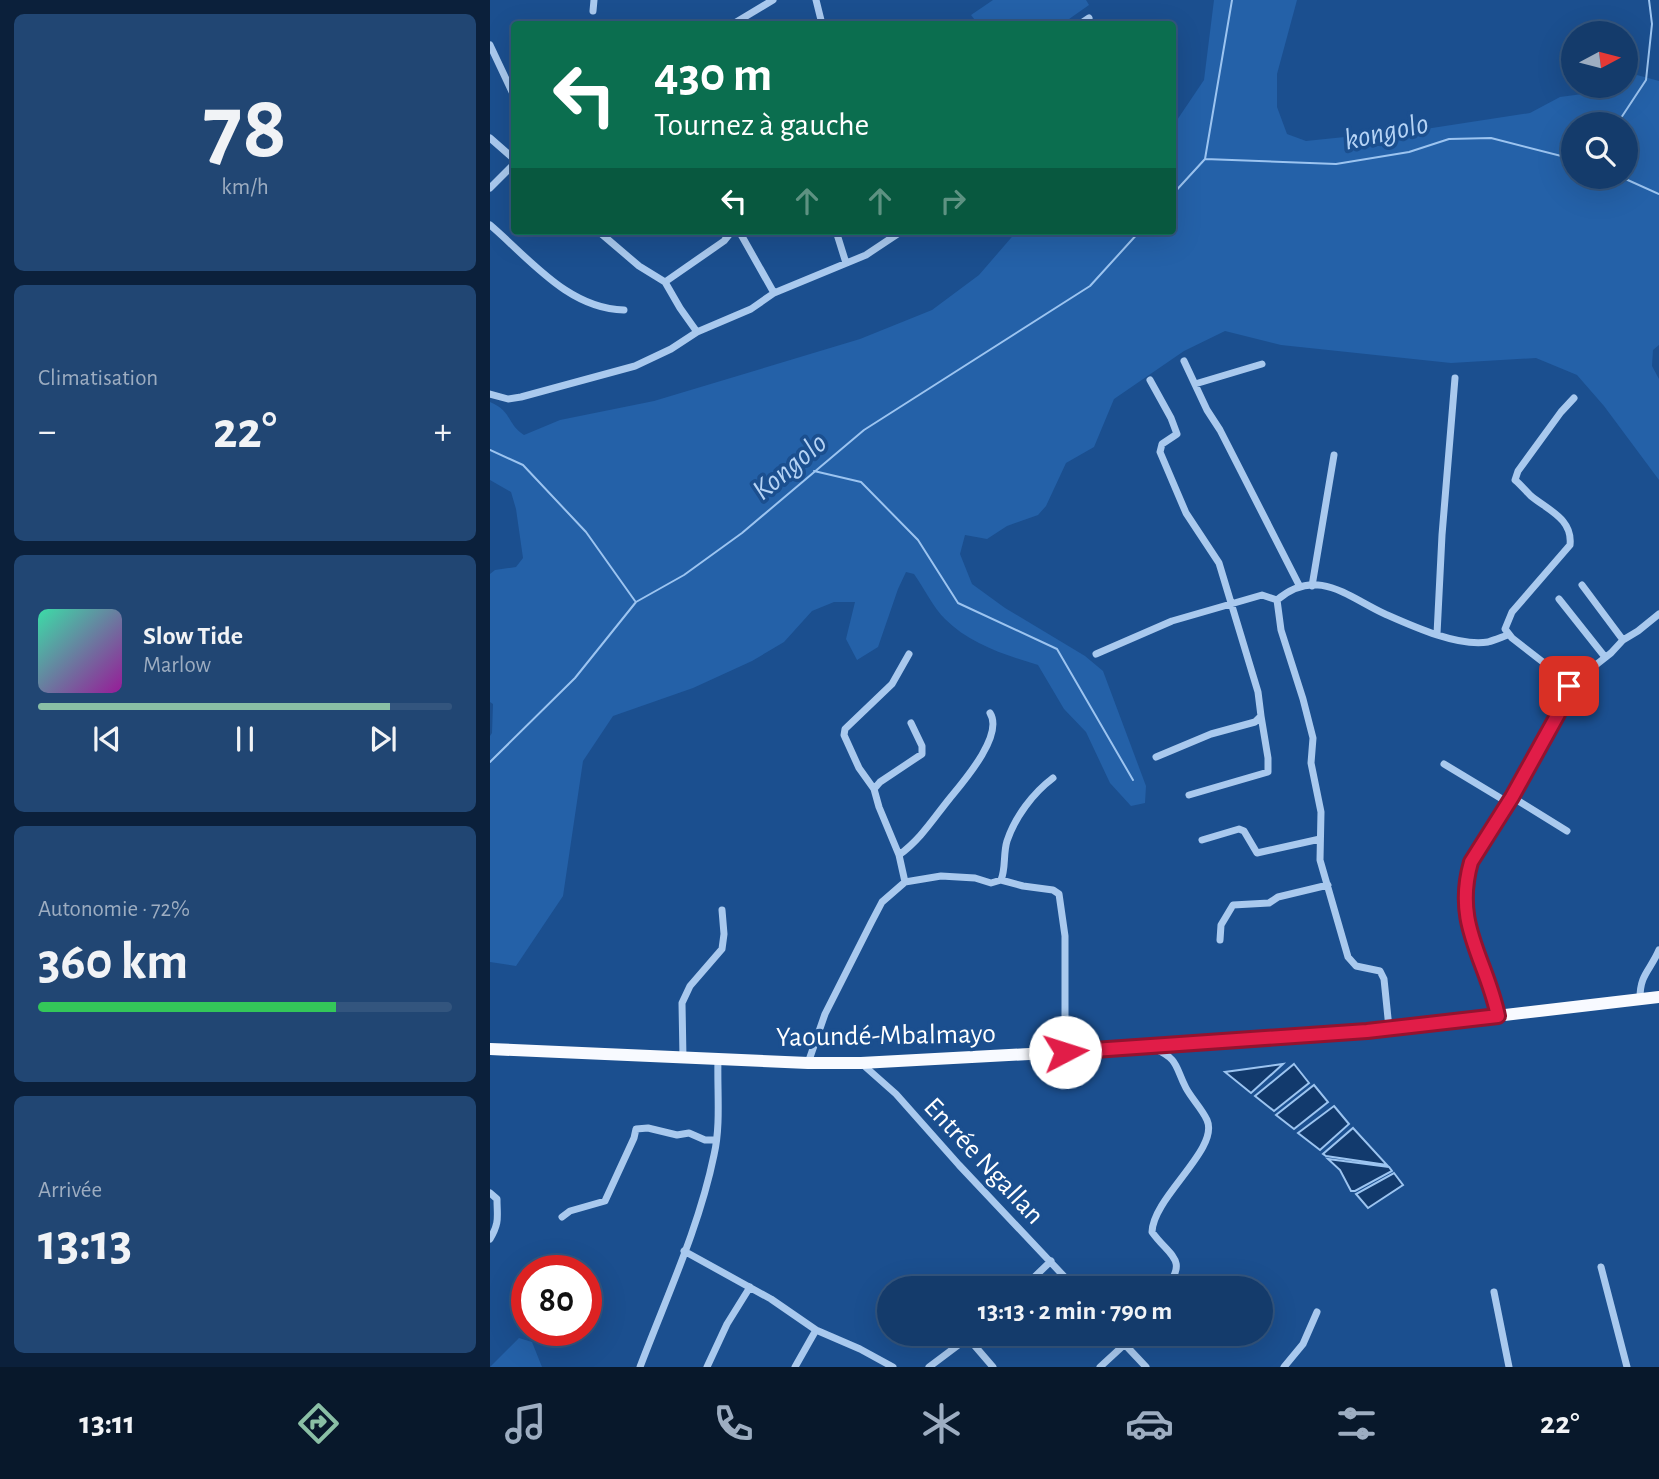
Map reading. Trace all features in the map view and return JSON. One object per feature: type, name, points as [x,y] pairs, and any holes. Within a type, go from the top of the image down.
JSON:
[{"type":"highway","name":"Yaoundé-Mbalmayo","points":[[490,1049],[860,1063],[1065,1052],[1389,1028],[1659,997]]},
{"type":"street","points":[[593,11],[594,0]]},
{"type":"street","points":[[738,21],[773,0]]},
{"type":"street","points":[[816,0],[821,21]]},
{"type":"street","points":[[1084,21],[1089,18]]},
{"type":"street","points":[[490,45],[511,90]]},
{"type":"street","points":[[490,138],[511,158]]},
{"type":"street","points":[[490,188],[511,164]]},
{"type":"street","points":[[490,225],[539,270],[572,295],[607,310],[624,310]]},
{"type":"street","points":[[603,235],[646,271],[665,282],[698,332]]},
{"type":"street","points":[[665,282],[729,235]]},
{"type":"street","points":[[741,235],[774,293]]},
{"type":"street","points":[[837,235],[846,263]]},
{"type":"street","points":[[490,394],[508,399],[521,397],[635,366],[671,349],[698,332],[751,309],[774,293],[866,256],[893,235]]},
{"type":"street","points":[[1184,361],[1300,587]]},
{"type":"street","points":[[1195,384],[1262,363]]},
{"type":"street","points":[[1437,634],[1455,378]]},
{"type":"street","points":[[1150,380],[1177,434],[1162,444],[1160,452],[1186,513],[1219,563],[1258,692],[1268,758],[1268,772],[1189,795]]},
{"type":"street","points":[[1569,686],[1508,635],[1505,629],[1512,612],[1570,545],[1571,532],[1551,509],[1515,480],[1518,471],[1574,398]]},
{"type":"street","points":[[1312,586],[1334,455]]},
{"type":"street","points":[[1582,585],[1623,640]]},
{"type":"street","points":[[1277,600],[1300,587],[1336,588],[1382,612],[1462,641],[1486,642],[1508,635]]},
{"type":"street","points":[[1096,654],[1172,621],[1262,595],[1277,600]]},
{"type":"street","points":[[1559,599],[1605,657]]},
{"type":"street","points":[[1277,600],[1281,630],[1313,738],[1311,763],[1321,812],[1321,860],[1348,957],[1356,966],[1380,971],[1384,979],[1389,1028]]},
{"type":"street","points":[[1498,1016],[1493,993],[1469,935],[1466,891],[1471,862],[1558,714],[1569,686],[1623,640],[1659,614]]},
{"type":"street","points":[[905,882],[899,855],[874,789],[859,768],[845,740],[845,729],[892,684],[909,654]]},
{"type":"street","points":[[899,855],[914,844],[977,766],[994,726],[990,713]]},
{"type":"street","points":[[1156,757],[1211,734],[1255,722],[1261,716]]},
{"type":"street","points":[[874,789],[880,782],[922,754],[923,749],[911,723]]},
{"type":"street","points":[[1444,764],[1567,831]]},
{"type":"street","points":[[1001,880],[1007,841],[1014,826],[1042,786],[1053,778]]},
{"type":"street","points":[[1202,840],[1239,829],[1250,840],[1257,853],[1320,839]]},
{"type":"street","points":[[808,1063],[825,1014],[882,902],[905,882],[941,876],[975,878],[991,883],[1001,880],[1053,890],[1062,898],[1065,936],[1065,1052]]},
{"type":"street","points":[[1220,940],[1221,925],[1233,905],[1269,903],[1278,897],[1328,885]]},
{"type":"street","points":[[684,1058],[682,1003],[690,986],[722,949],[722,910]]},
{"type":"street","points":[[1640,999],[1640,984],[1659,950]]},
{"type":"street","points":[[1144,1045],[1175,1059],[1191,1099],[1207,1120],[1209,1131],[1202,1149],[1178,1180],[1154,1219],[1153,1232],[1177,1262],[1173,1276]]},
{"type":"street","points":[[640,1367],[684,1251],[715,1153],[718,1059]]},
{"type":"street","name":"Entrée Ngallan","points":[[860,1063],[895,1094],[1064,1276]]},
{"type":"street","points":[[562,1217],[570,1211],[605,1201],[636,1129],[648,1128],[677,1135],[688,1133],[705,1140],[716,1140]]},
{"type":"street","points":[[490,1193],[497,1199],[498,1218],[498,1225],[490,1239]]},
{"type":"street","points":[[684,1251],[750,1287],[816,1330],[893,1367]]},
{"type":"street","points":[[1035,1276],[1051,1261]]},
{"type":"street","points":[[1601,1267],[1627,1367]]},
{"type":"street","points":[[707,1367],[727,1324],[750,1287]]},
{"type":"street","points":[[1494,1292],[1509,1367]]},
{"type":"street","points":[[1284,1367],[1303,1344],[1317,1312]]},
{"type":"street","points":[[795,1367],[816,1330]]},
{"type":"street","points":[[929,1367],[957,1346]]},
{"type":"street","points":[[978,1346],[993,1367]]},
{"type":"street","points":[[1100,1367],[1114,1346]]},
{"type":"street","points":[[1128,1346],[1146,1367]]},
{"type":"shaded area","points":[[993,0],[1086,0],[1089,5],[1066,21],[976,21],[971,15]]},
{"type":"shaded area","points":[[1214,0],[1297,0],[1277,74],[1277,107],[1287,134],[1306,141],[1432,128],[1530,113],[1561,97],[1638,98],[1638,75],[1659,81],[1659,345],[1653,350],[1652,366],[1659,379],[1659,480],[1604,406],[1577,375],[1536,358],[1451,363],[1281,345],[1225,331],[1184,351],[1114,399],[1094,447],[1066,463],[1046,506],[1038,515],[1007,526],[987,539],[965,535],[960,554],[972,584],[1005,608],[1085,656],[1103,671],[1146,786],[1145,803],[1131,806],[1110,783],[1086,732],[1064,709],[1038,665],[1001,653],[955,628],[941,614],[914,574],[906,572],[878,647],[857,660],[846,639],[855,602],[834,602],[812,611],[784,642],[752,661],[693,688],[613,716],[583,761],[563,896],[516,966],[490,962],[490,736],[493,704],[490,702],[490,574],[495,570],[516,567],[523,558],[511,492],[490,480],[490,402],[502,409],[524,435],[560,420],[654,401],[860,339],[932,310],[979,275],[1014,235],[1176,235],[1176,122],[1204,80]]},
{"type":"shaded area","points":[[1283,1064],[1251,1093],[1225,1072]]},
{"type":"shaded area","points":[[1294,1064],[1309,1083],[1274,1111],[1255,1096]]},
{"type":"shaded area","points":[[1314,1085],[1328,1102],[1294,1129],[1276,1115]]},
{"type":"shaded area","points":[[1334,1106],[1349,1124],[1320,1150],[1298,1133]]},
{"type":"shaded area","points":[[1353,1128],[1387,1165],[1323,1154]]},
{"type":"shaded area","points":[[1328,1159],[1389,1167],[1392,1171],[1351,1191],[1340,1170]]},
{"type":"shaded area","points":[[1394,1173],[1403,1185],[1368,1208],[1356,1194]]},
{"type":"shaded area","points":[[511,1346],[534,1346],[542,1367],[490,1367]]},
{"type":"waterway","name":"Kongolo","points":[[1176,191],[1205,159],[1232,0]]},
{"type":"waterway","points":[[1625,112],[1646,80],[1652,24],[1649,0]]},
{"type":"waterway","name":"kongolo","points":[[1205,159],[1336,164],[1409,152],[1449,139],[1491,138],[1561,156]]},
{"type":"waterway","name":"kongolo","points":[[1638,185],[1659,194]]},
{"type":"waterway","name":"Kongolo","points":[[490,762],[575,678],[636,602],[684,575],[742,533],[864,430],[1090,286],[1136,235]]},
{"type":"waterway","points":[[490,450],[523,465],[586,532],[635,601]]},
{"type":"waterway","points":[[814,471],[861,482],[918,540],[958,603],[1057,649],[1133,780]]},
{"type":"route","points":[[1065,1052],[1367,1031],[1498,1016],[1493,993],[1469,935],[1466,907],[1468,873],[1471,862],[1512,797],[1558,714],[1569,686]]}]
